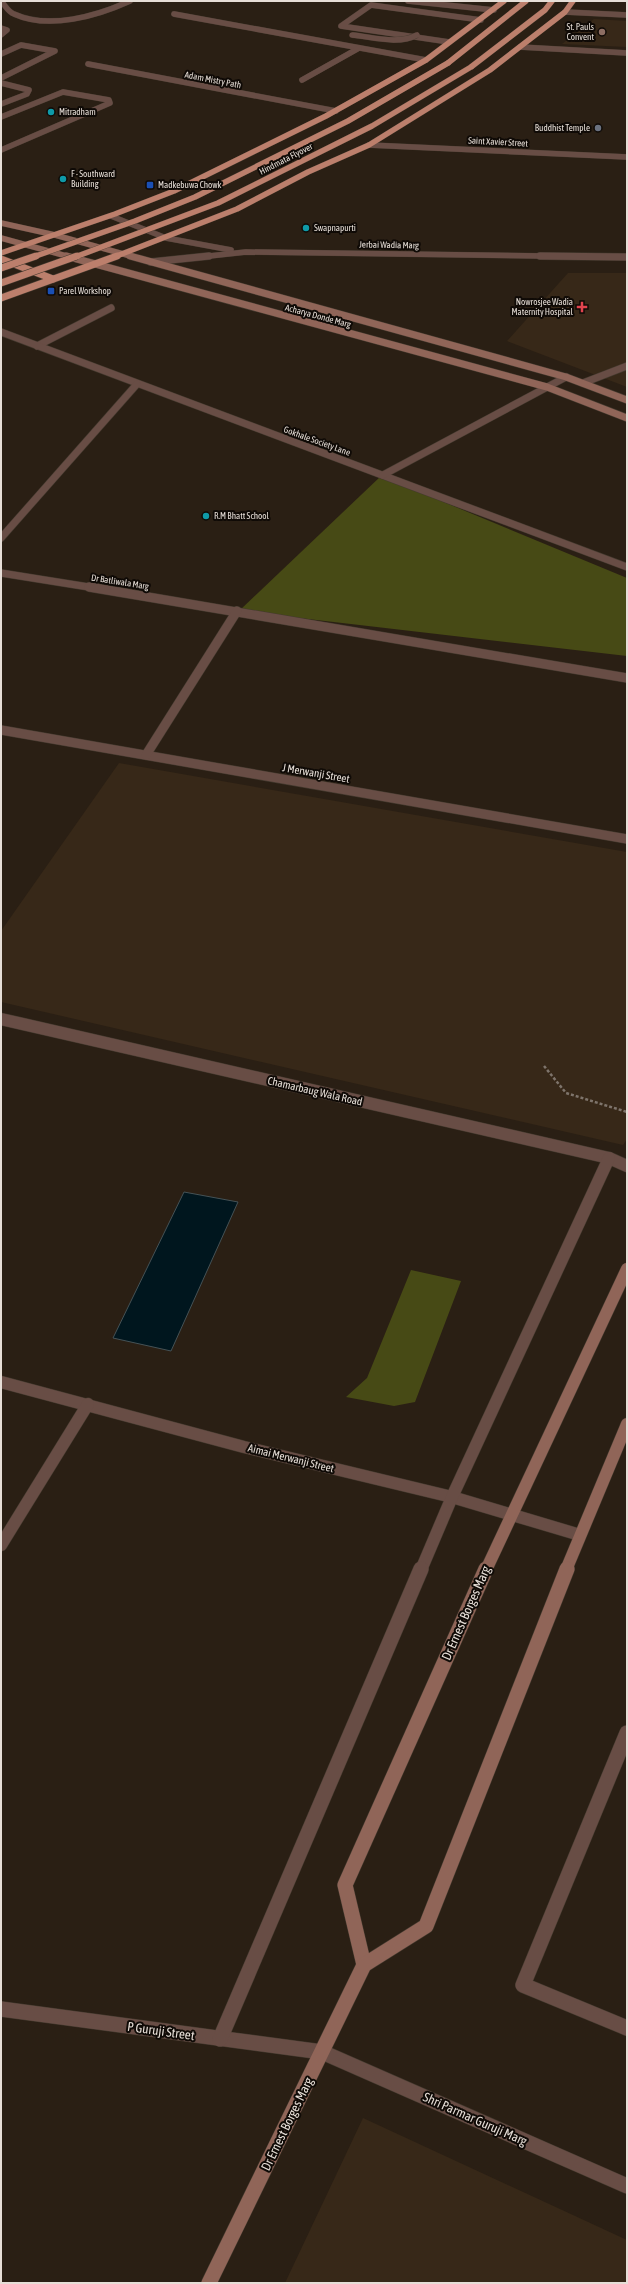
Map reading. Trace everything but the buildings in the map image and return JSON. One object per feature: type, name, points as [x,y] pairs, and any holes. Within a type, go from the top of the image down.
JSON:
[{"type":"highway","points":[[1,253],[111,216],[174,191],[336,111],[426,60],[481,20],[504,1]]},
{"type":"highway","name":"Hindmata Flyover","points":[[1,268],[135,221],[195,197],[348,121],[448,63],[526,1]]},
{"type":"highway","name":"Hindmata Flyover","points":[[1,283],[156,228],[218,203],[372,126],[471,67],[545,10],[552,1]]},
{"type":"highway","points":[[1,298],[166,238],[237,208],[308,172],[369,145],[490,70],[565,12],[573,1]]},
{"type":"highway","points":[[1,259],[53,279]]},
{"type":"main road","name":"Acharya Donde Marg","points":[[1,223],[55,235],[566,377],[627,400]]},
{"type":"main road","name":"Acharya Donde Marg","points":[[1,238],[547,388],[627,418]]},
{"type":"main road","name":"Dr Ernest Borges Marg","points":[[209,2283],[364,1965],[345,1885],[510,1515],[627,1269]]},
{"type":"main road","points":[[364,1965],[426,1926],[580,1535],[627,1424]]},
{"type":"street","points":[[1,1],[13,14],[51,20],[80,18],[130,1]]},
{"type":"street","points":[[408,1],[494,10]]},
{"type":"street","points":[[417,35],[413,39],[404,40],[353,32],[344,28],[342,25],[371,6],[481,20]]},
{"type":"street","points":[[565,12],[627,15]]},
{"type":"street","points":[[174,14],[426,60]]},
{"type":"street","points":[[1,28],[7,30],[1,35]]},
{"type":"street","points":[[353,32],[449,42]]},
{"type":"street","points":[[1,54],[21,45],[55,51],[1,78]]},
{"type":"street","points":[[520,47],[627,53]]},
{"type":"street","points":[[302,80],[359,48]]},
{"type":"street","name":"Adam Mistry Path","points":[[88,64],[336,111]]},
{"type":"street","points":[[1,83],[28,90],[27,94],[1,104]]},
{"type":"street","points":[[1,117],[63,92],[109,100],[110,103],[1,150]]},
{"type":"street","name":"Saint Xavier Street","points":[[369,145],[627,157]]},
{"type":"street","points":[[111,216],[166,238],[246,252]]},
{"type":"street","name":"Jerbai Wadia Marg","points":[[151,262],[246,252],[627,257]]},
{"type":"street","points":[[37,346],[111,308]]},
{"type":"street","name":"Gokhale Society Lane","points":[[1,332],[627,567]]},
{"type":"street","points":[[583,383],[627,366]]},
{"type":"street","points":[[383,475],[566,377]]},
{"type":"street","points":[[1,538],[137,384]]},
{"type":"street","name":"Dr Batliwala Marg","points":[[1,573],[237,611],[627,678]]},
{"type":"street","points":[[146,755],[237,611]]},
{"type":"street","name":"J Merwanji Street","points":[[1,730],[627,839]]},
{"type":"street","name":"Chamarbaug Wala Road","points":[[1,1019],[609,1158],[627,1166]]},
{"type":"street","points":[[220,2039],[452,1497],[609,1158]]},
{"type":"street","name":"Aimai Merwanji Street","points":[[1,1382],[88,1404],[244,1447],[452,1497],[580,1535]]},
{"type":"street","points":[[1,1545],[88,1404]]},
{"type":"street","points":[[627,1733],[523,1985],[627,2028]]},
{"type":"street","name":"P Guruji Street","points":[[1,2009],[322,2052]]},
{"type":"street","name":"Shri Parmar Guruji Marg","points":[[322,2052],[627,2186]]},
{"type":"path","points":[[544,1066],[566,1093],[627,1112]]},
{"type":"shaded area","name":"St. Pauls Convent","points":[[594,19],[627,21],[627,47],[562,44]]},
{"type":"shaded area","name":"Nowrosjee Wadia Maternity Hospital","points":[[568,273],[627,273],[627,387],[507,341]]},
{"type":"shaded area","points":[[119,763],[627,852],[627,1139],[623,1145],[1,1002],[1,931]]},
{"type":"shaded area","points":[[363,2118],[627,2240],[627,2283],[285,2283]]},
{"type":"green space","points":[[381,476],[627,578],[627,656],[239,611]]},
{"type":"green space","points":[[411,1270],[461,1281],[415,1402],[394,1406],[346,1397],[367,1378]]},
{"type":"water","points":[[184,1192],[238,1202],[171,1351],[113,1338]]},
{"type":"place","name":"St. Pauls Convent","points":[[602,32]]},
{"type":"place","name":"Mitradham","points":[[51,112]]},
{"type":"place","name":"Buddhist Temple","points":[[598,128]]},
{"type":"place","name":"F - Southward Building","points":[[63,179]]},
{"type":"place","name":"Madkebuwa Chowk","points":[[150,185]]},
{"type":"place","name":"Swapnapurti","points":[[306,228]]},
{"type":"place","name":"Parel Workshop","points":[[51,291]]},
{"type":"place","name":"Nowrosjee Wadia Maternity Hospital","points":[[582,307]]},
{"type":"place","name":"R.M Bhatt School","points":[[206,516]]}]
